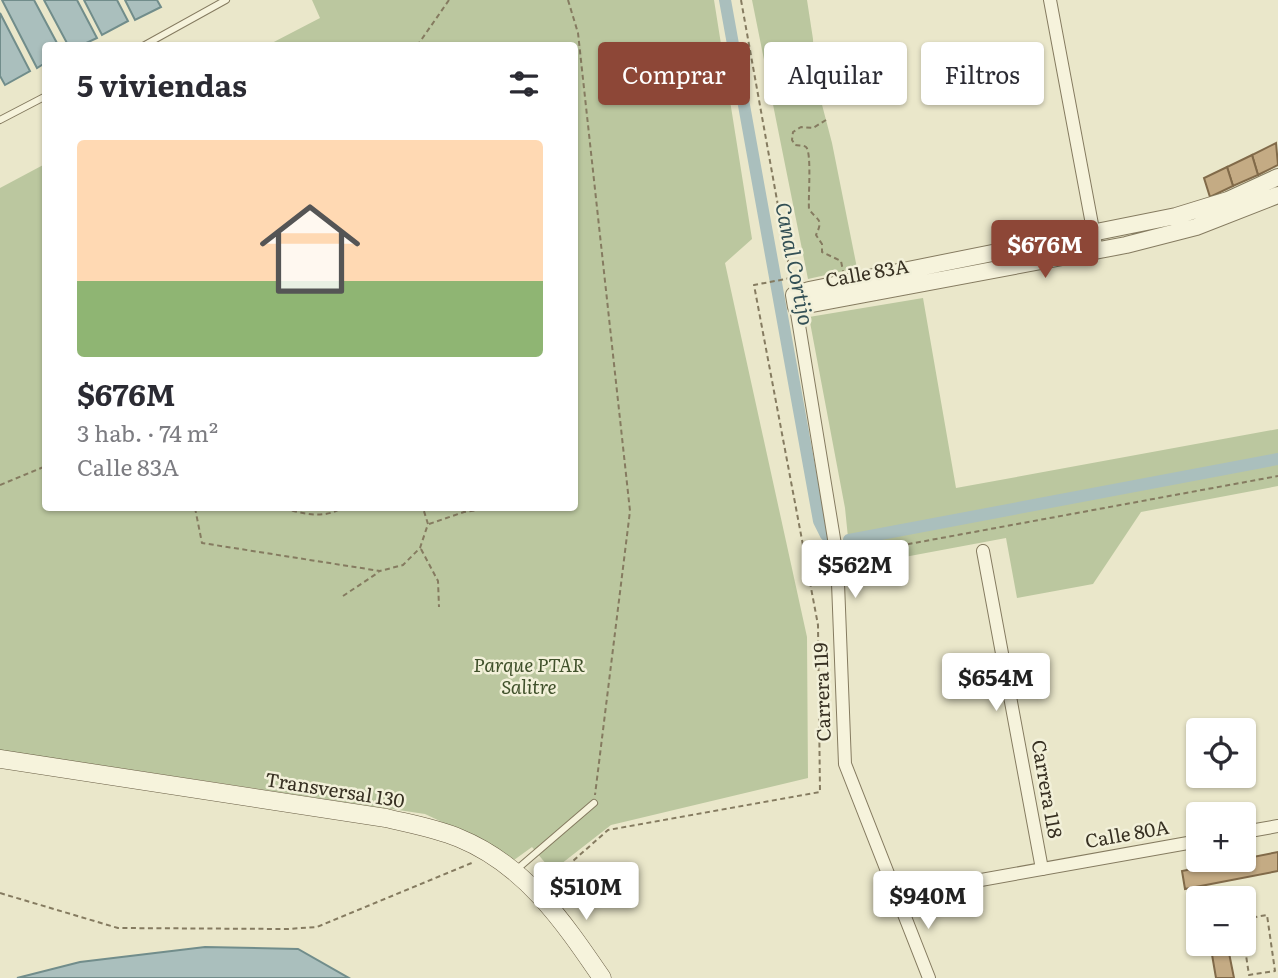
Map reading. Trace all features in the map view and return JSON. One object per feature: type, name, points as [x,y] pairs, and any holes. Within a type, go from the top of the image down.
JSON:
[{"type":"main road","name":"Transversal 130","points":[[0,759],[386,818],[460,838],[515,871],[538,891],[602,978]]},
{"type":"street","points":[[1050,0],[1096,242]]},
{"type":"street","name":"Calle 83A","points":[[1278,177],[1228,200],[1096,242],[796,307],[794,295],[844,283],[1096,242],[1196,228],[1278,195]]},
{"type":"street","name":"Carrera 119","points":[[796,307],[837,557],[845,764],[929,978]]},
{"type":"street","name":"Carrera 118","points":[[983,551],[1042,869]]},
{"type":"street","points":[[1256,830],[1278,826]]},
{"type":"street","name":"Calle 80A","points":[[897,895],[1186,843]]},
{"type":"lane","points":[[150,42],[226,0]]},
{"type":"lane","points":[[0,120],[42,98]]},
{"type":"lane","points":[[515,871],[594,803]]},
{"type":"path","points":[[420,42],[449,0]]},
{"type":"path","points":[[568,0],[578,33],[630,512],[594,803]]},
{"type":"path","points":[[538,891],[608,830],[821,792],[818,625],[754,285],[791,278],[741,0]]},
{"type":"path","points":[[826,120],[813,128],[801,127],[793,132],[792,139],[795,145],[805,146],[808,150],[808,209],[819,220],[820,227],[816,235],[822,244],[822,252],[842,263],[844,283]]},
{"type":"path","points":[[0,485],[42,468]]},
{"type":"path","points":[[837,557],[1278,476]]},
{"type":"path","points":[[196,511],[202,543],[380,571]]},
{"type":"path","points":[[300,511],[319,515],[338,511]]},
{"type":"path","points":[[343,596],[380,571],[403,565],[420,548],[428,524],[424,511]]},
{"type":"path","points":[[428,524],[471,511]]},
{"type":"path","points":[[420,548],[438,581],[439,607]]},
{"type":"path","points":[[0,893],[118,928],[298,929],[317,927],[477,861],[469,857]]},
{"type":"path","points":[[1246,956],[1249,975],[1275,971],[1267,915],[1256,917]]},
{"type":"path","points":[[1272,944],[1278,942]]},
{"type":"green space","name":"Parque PTAR Salitre","points":[[312,0],[714,0],[721,42],[598,42],[598,105],[731,105],[752,239],[725,263],[807,637],[808,778],[611,825],[552,871],[532,847],[514,860],[425,814],[0,750],[0,188],[42,166],[42,511],[578,511],[578,42],[274,42],[320,18]]},
{"type":"green space","points":[[752,0],[807,0],[813,42],[764,42],[764,60]]},
{"type":"green space","points":[[773,105],[822,105],[832,143],[857,268],[808,279]]},
{"type":"green space","points":[[923,298],[956,488],[1278,429],[1278,486],[1141,512],[1093,584],[1017,598],[1006,538],[851,567],[845,508],[809,317]]},
{"type":"shaded area","points":[[2,0],[34,0],[56,42],[42,42],[42,65],[37,68]]},
{"type":"shaded area","points":[[44,0],[77,0],[97,38],[88,42],[66,42]]},
{"type":"shaded area","points":[[84,0],[117,0],[128,21],[102,35]]},
{"type":"shaded area","points":[[125,0],[157,0],[161,7],[135,20]]},
{"type":"shaded area","points":[[0,13],[30,71],[5,85],[0,76]]},
{"type":"shaded area","points":[[205,947],[298,949],[349,978],[17,978],[80,962]]},
{"type":"building","points":[[1276,143],[1278,165],[1258,175],[1252,155]]},
{"type":"building","points":[[1252,155],[1258,175],[1233,186],[1227,167]]},
{"type":"building","points":[[1227,167],[1233,186],[1210,197],[1204,178]]},
{"type":"building","points":[[1278,852],[1278,871],[1200,886],[1186,886],[1185,889],[1182,871],[1256,872],[1256,856]]},
{"type":"building","points":[[1212,956],[1230,956],[1234,978],[1216,978]]},
{"type":"waterway","name":"Canal Cortijo","points":[[725,0],[819,521],[826,535]]},
{"type":"waterway","name":"Canal Cortijo","points":[[849,540],[1278,459]]}]
